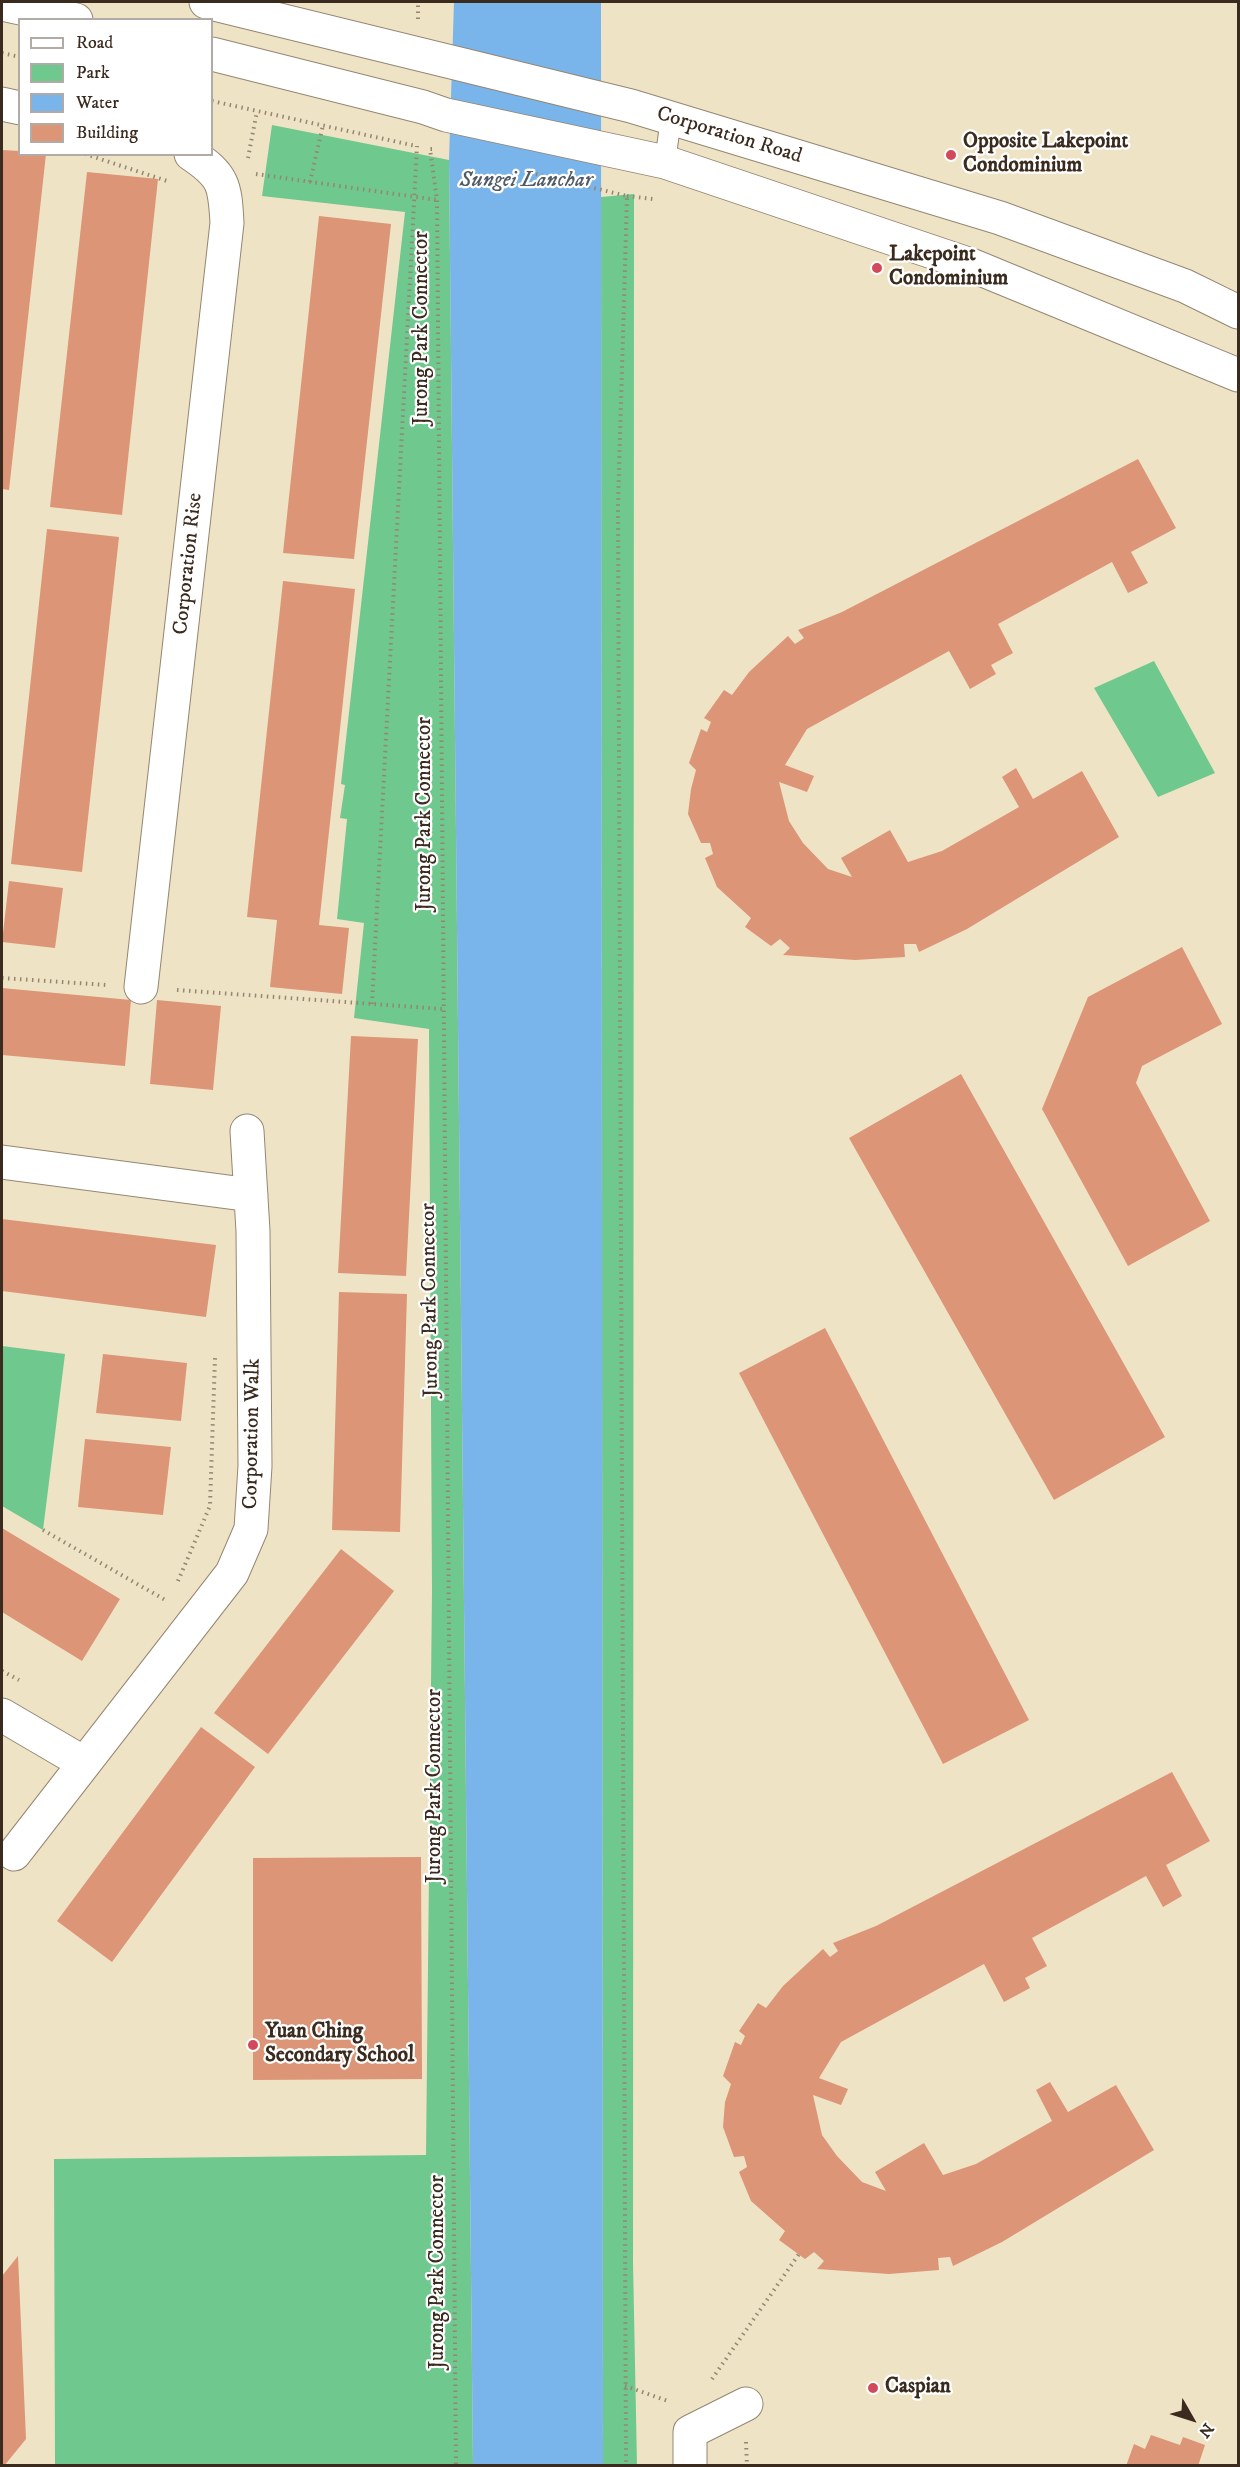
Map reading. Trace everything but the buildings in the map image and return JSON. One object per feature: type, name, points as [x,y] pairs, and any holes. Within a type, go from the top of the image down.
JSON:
[{"type":"main road","name":"Corporation Road","points":[[206,2],[631,106],[671,118],[999,218],[1185,286],[1239,312]]},
{"type":"main road","points":[[2,4],[71,18]]},
{"type":"main road","name":"Corporation Road","points":[[213,54],[423,107],[446,115],[666,162],[971,265],[1239,375]]},
{"type":"main road","points":[[2,104],[18,108]]},
{"type":"main road","name":"Corporation Rise","points":[[141,987],[227,223],[226,192],[202,161]]},
{"type":"main road","name":"Corporation Walk","points":[[14,1854],[232,1573],[251,1529],[255,1466],[253,1231],[248,1131]]},
{"type":"main road","points":[[2,1162],[251,1195]]},
{"type":"main road","points":[[2,1715],[84,1763]]},
{"type":"main road","points":[[690,2466],[690,2432],[746,2404]]},
{"type":"lane","points":[[666,162],[671,118]]},
{"type":"path","points":[[418,2],[418,20]]},
{"type":"path","points":[[2,53],[18,57]]},
{"type":"path","points":[[213,101],[437,150]]},
{"type":"path","points":[[310,182],[323,125]]},
{"type":"path","points":[[372,1004],[417,146]]},
{"type":"path","name":"Jurong Park Connector","points":[[430,149],[436,200],[456,2466]]},
{"type":"path","points":[[202,161],[310,182],[436,200]]},
{"type":"path","points":[[622,195],[656,199]]},
{"type":"path","points":[[626,2466],[618,506],[627,196]]},
{"type":"path","points":[[2,978],[443,1009]]},
{"type":"path","points":[[162,1611],[210,1506],[216,1349]]},
{"type":"path","points":[[43,1530],[168,1602]]},
{"type":"path","points":[[704,2383],[713,2378],[799,2254]]},
{"type":"path","points":[[625,2386],[668,2401],[677,2396]]},
{"type":"green space","points":[[272,125],[449,160],[473,2465],[55,2465],[54,2159],[426,2155],[432,1591],[429,1029],[354,1018],[364,923],[337,919],[347,819],[340,818],[345,785],[341,784],[405,212],[262,196]]},
{"type":"green space","points":[[634,194],[633,2262],[637,2466],[603,2465],[601,197]]},
{"type":"green space","points":[[1154,661],[1215,773],[1158,797],[1094,688]]},
{"type":"green space","points":[[2,1346],[65,1354],[43,1530],[2,1506]]},
{"type":"water","name":"Sungei Lanchar","points":[[454,2],[601,2],[603,2465],[473,2465],[449,160]]},
{"type":"place","name":"Opposite Lakepoint Condominium","points":[[951,155]]},
{"type":"place","name":"Lakepoint Condominium","points":[[877,268]]},
{"type":"place","name":"Yuan Ching Secondary School","points":[[253,2045]]},
{"type":"place","name":"Caspian","points":[[873,2388]]}]
